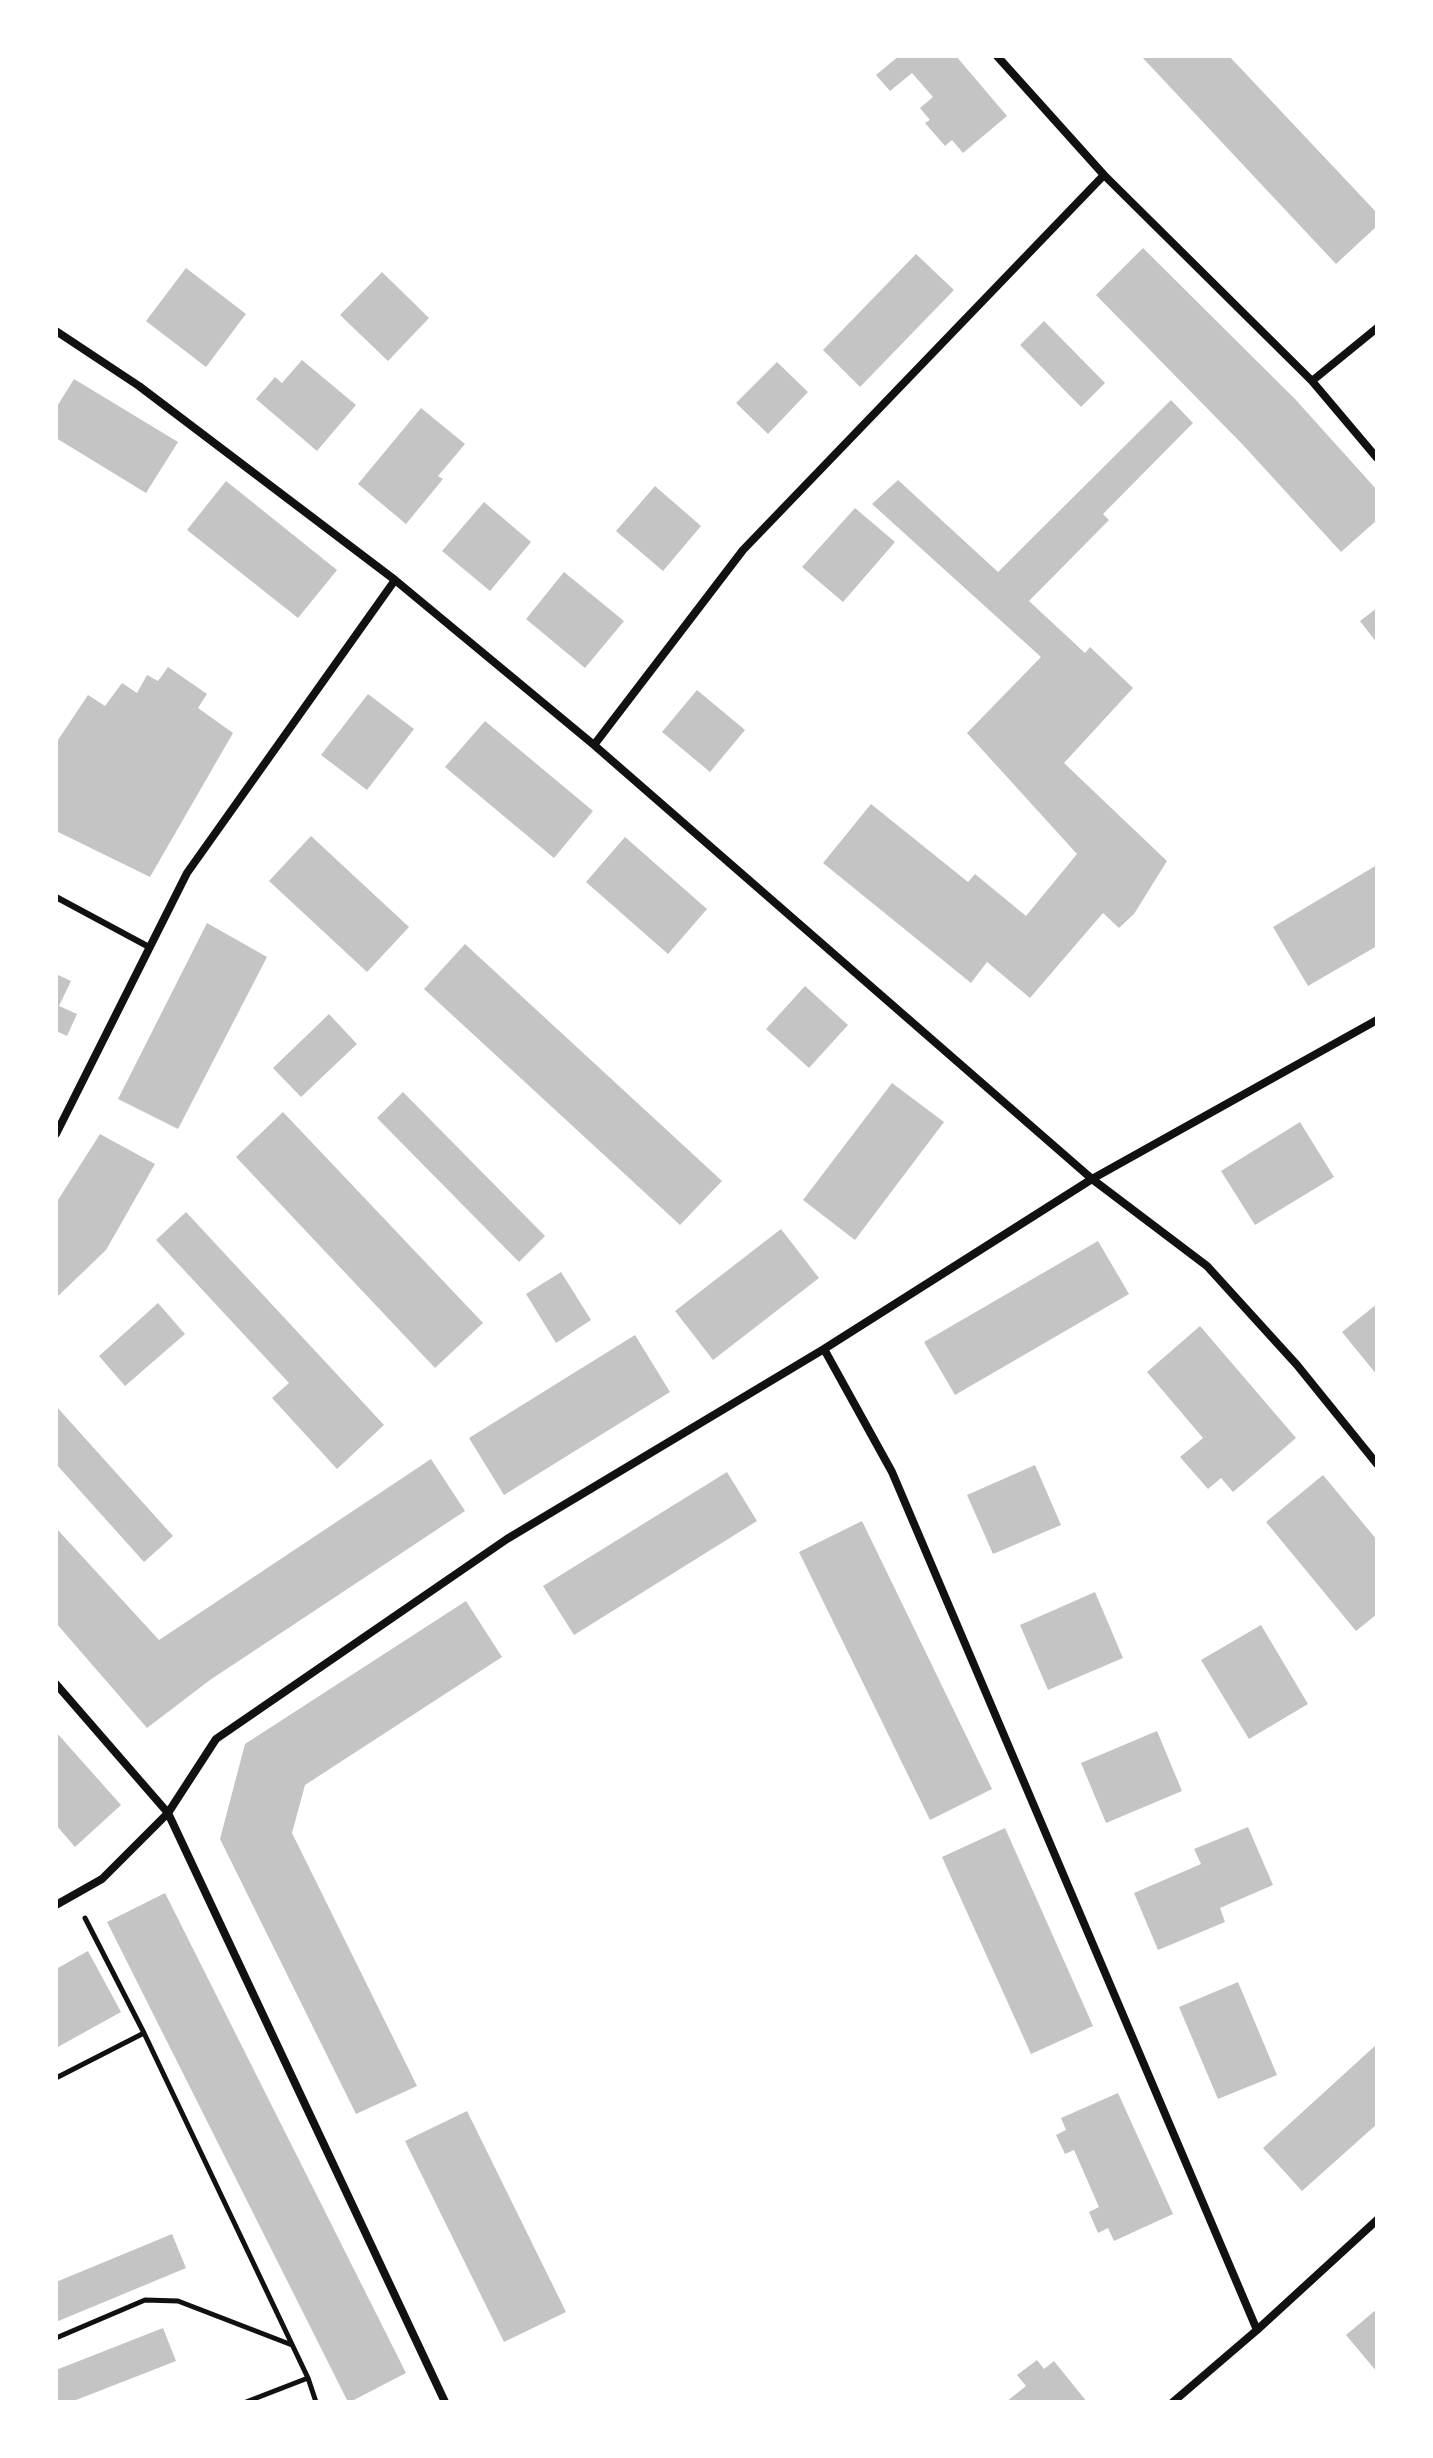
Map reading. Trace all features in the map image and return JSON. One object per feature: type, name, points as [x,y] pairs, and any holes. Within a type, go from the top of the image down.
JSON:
[{"type":"street","points":[[997,56],[1104,175],[1312,381],[1377,458]]},
{"type":"street","points":[[594,745],[743,550],[1104,175]]},
{"type":"street","points":[[1312,381],[1377,328]]},
{"type":"street","points":[[56,331],[139,386],[395,580],[594,745],[1092,1179],[1207,1266],[1297,1365],[1377,1464]]},
{"type":"street","points":[[56,1134],[187,873],[395,580]]},
{"type":"street","points":[[56,1905],[102,1879],[168,1813],[216,1739],[507,1539],[824,1349],[1092,1179],[1377,1020]]},
{"type":"street","points":[[824,1349],[892,1472],[1257,2330]]},
{"type":"street","points":[[56,1684],[168,1813],[445,2402]]},
{"type":"street","points":[[1173,2402],[1377,2220]]},
{"type":"lane","points":[[56,897],[149,947]]},
{"type":"path","points":[[73,1895],[144,2033],[293,2345],[316,2402]]},
{"type":"path","points":[[56,2078],[144,2033]]},
{"type":"path","points":[[56,2338],[145,2300],[178,2301],[293,2345]]},
{"type":"path","points":[[246,2402],[308,2378]]},
{"type":"building","points":[[899,56],[956,56],[1007,116],[963,153],[952,140],[945,146],[925,123],[930,120],[920,108],[933,97],[912,73],[890,91],[876,75]]},
{"type":"building","points":[[1141,56],[1229,56],[1377,213],[1377,226],[1336,264]]},
{"type":"building","points":[[1143,248],[1295,399],[1377,490],[1377,520],[1341,552],[1244,446],[1096,295]]},
{"type":"building","points":[[916,254],[954,290],[860,387],[823,350]]},
{"type":"building","points":[[186,268],[246,314],[206,367],[146,321]]},
{"type":"building","points":[[382,272],[429,318],[388,361],[340,315]]},
{"type":"building","points":[[1044,321],[1105,383],[1081,407],[1020,345]]},
{"type":"building","points":[[302,360],[356,405],[317,451],[256,399],[275,377],[282,383]]},
{"type":"building","points":[[777,362],[808,392],[768,434],[736,403]]},
{"type":"building","points":[[74,379],[178,442],[146,493],[56,438],[56,408]]},
{"type":"building","points":[[1171,400],[1193,423],[1103,514],[1109,520],[1029,601],[1085,653],[1090,647],[1133,688],[1064,763],[1167,861],[1134,914],[1119,928],[1103,913],[1030,998],[987,962],[971,983],[823,863],[871,804],[968,882],[975,874],[1026,916],[1077,854],[967,733],[1041,657],[872,504],[898,480],[998,572]]},
{"type":"building","points":[[421,408],[465,444],[438,476],[443,479],[406,524],[358,484]]},
{"type":"building","points":[[226,481],[337,570],[298,618],[187,530]]},
{"type":"building","points":[[655,486],[701,526],[663,571],[616,531]]},
{"type":"building","points":[[484,502],[531,542],[490,591],[442,551]]},
{"type":"building","points":[[855,508],[895,542],[843,602],[802,567]]},
{"type":"building","points":[[564,572],[624,621],[585,668],[526,619]]},
{"type":"building","points":[[1377,608],[1377,643],[1360,621]]},
{"type":"building","points":[[168,667],[207,694],[198,708],[233,733],[150,877],[56,831],[56,743],[88,695],[105,706],[122,683],[137,693],[147,675],[158,681]]},
{"type":"building","points":[[697,690],[745,730],[710,772],[662,732]]},
{"type":"building","points":[[368,694],[414,729],[367,790],[321,755]]},
{"type":"building","points":[[485,721],[593,811],[554,858],[445,767]]},
{"type":"building","points":[[311,836],[409,927],[367,972],[269,881]]},
{"type":"building","points":[[625,837],[707,909],[668,954],[586,882]]},
{"type":"building","points":[[1377,865],[1377,946],[1308,986],[1273,927]]},
{"type":"building","points":[[207,923],[267,957],[178,1129],[118,1099]]},
{"type":"building","points":[[465,944],[722,1181],[680,1225],[424,989]]},
{"type":"building","points":[[56,974],[71,981],[59,1006],[77,1014],[67,1036],[56,1031]]},
{"type":"building","points":[[805,986],[848,1025],[809,1068],[766,1029]]},
{"type":"building","points":[[329,1014],[357,1044],[301,1097],[273,1068]]},
{"type":"building","points":[[892,1083],[944,1122],[855,1240],[803,1200]]},
{"type":"building","points":[[403,1092],[545,1236],[519,1262],[377,1118]]},
{"type":"building","points":[[283,1112],[483,1323],[435,1368],[236,1157]]},
{"type":"building","points":[[1300,1122],[1334,1177],[1255,1225],[1221,1171]]},
{"type":"building","points":[[100,1134],[155,1164],[106,1250],[56,1298],[56,1203]]},
{"type":"building","points":[[186,1212],[384,1425],[337,1469],[272,1398],[289,1383],[156,1240]]},
{"type":"building","points":[[781,1229],[819,1278],[713,1360],[675,1311]]},
{"type":"building","points":[[1098,1241],[1129,1294],[955,1395],[924,1342]]},
{"type":"building","points":[[561,1272],[591,1320],[556,1343],[526,1294]]},
{"type":"building","points":[[158,1303],[185,1334],[125,1386],[99,1356]]},
{"type":"building","points":[[1377,1304],[1377,1375],[1342,1332]]},
{"type":"building","points":[[1200,1326],[1296,1438],[1233,1492],[1221,1478],[1208,1489],[1180,1457],[1203,1438],[1147,1372]]},
{"type":"building","points":[[635,1335],[670,1392],[504,1495],[469,1438]]},
{"type":"building","points":[[56,1406],[173,1536],[144,1562],[56,1464]]},
{"type":"building","points":[[431,1459],[465,1511],[210,1680],[147,1728],[56,1623],[56,1528],[159,1640]]},
{"type":"building","points":[[1035,1465],[1061,1525],[993,1554],[967,1495]]},
{"type":"building","points":[[727,1472],[757,1521],[574,1635],[543,1586]]},
{"type":"building","points":[[1323,1475],[1377,1540],[1377,1614],[1356,1631],[1266,1522]]},
{"type":"building","points":[[862,1521],[992,1789],[930,1820],[799,1552]]},
{"type":"building","points":[[1095,1592],[1123,1658],[1048,1690],[1020,1625]]},
{"type":"building","points":[[466,1601],[502,1657],[305,1785],[292,1833],[417,2086],[356,2114],[220,1839],[245,1744]]},
{"type":"building","points":[[1261,1625],[1308,1704],[1249,1739],[1201,1660]]},
{"type":"building","points":[[1157,1731],[1182,1791],[1106,1823],[1081,1763]]},
{"type":"building","points":[[56,1732],[121,1805],[75,1847],[56,1825]]},
{"type":"building","points":[[1248,1827],[1273,1885],[1220,1908],[1225,1922],[1158,1950],[1134,1893],[1201,1864],[1194,1849]]},
{"type":"building","points":[[1005,1828],[1093,2026],[1031,2054],[942,1857]]},
{"type":"building","points":[[165,1893],[406,2373],[350,2402],[107,1922]]},
{"type":"building","points":[[88,1951],[121,2012],[56,2048],[56,1969]]},
{"type":"building","points":[[1238,1982],[1277,2075],[1218,2099],[1179,2007]]},
{"type":"building","points":[[1377,2044],[1377,2124],[1302,2191],[1263,2148]]},
{"type":"building","points":[[1118,2093],[1173,2214],[1114,2241],[1108,2228],[1098,2233],[1089,2212],[1099,2207],[1074,2150],[1065,2154],[1056,2135],[1066,2130],[1061,2118]]},
{"type":"building","points":[[467,2111],[566,2312],[504,2342],[405,2141]]},
{"type":"building","points":[[172,2234],[186,2268],[56,2322],[56,2282]]},
{"type":"building","points":[[1377,2309],[1377,2372],[1346,2335]]},
{"type":"building","points":[[163,2328],[176,2361],[71,2402],[56,2402],[56,2370]]},
{"type":"building","points":[[1037,2360],[1044,2369],[1054,2361],[1087,2402],[1006,2402],[1026,2386],[1017,2375]]}]
